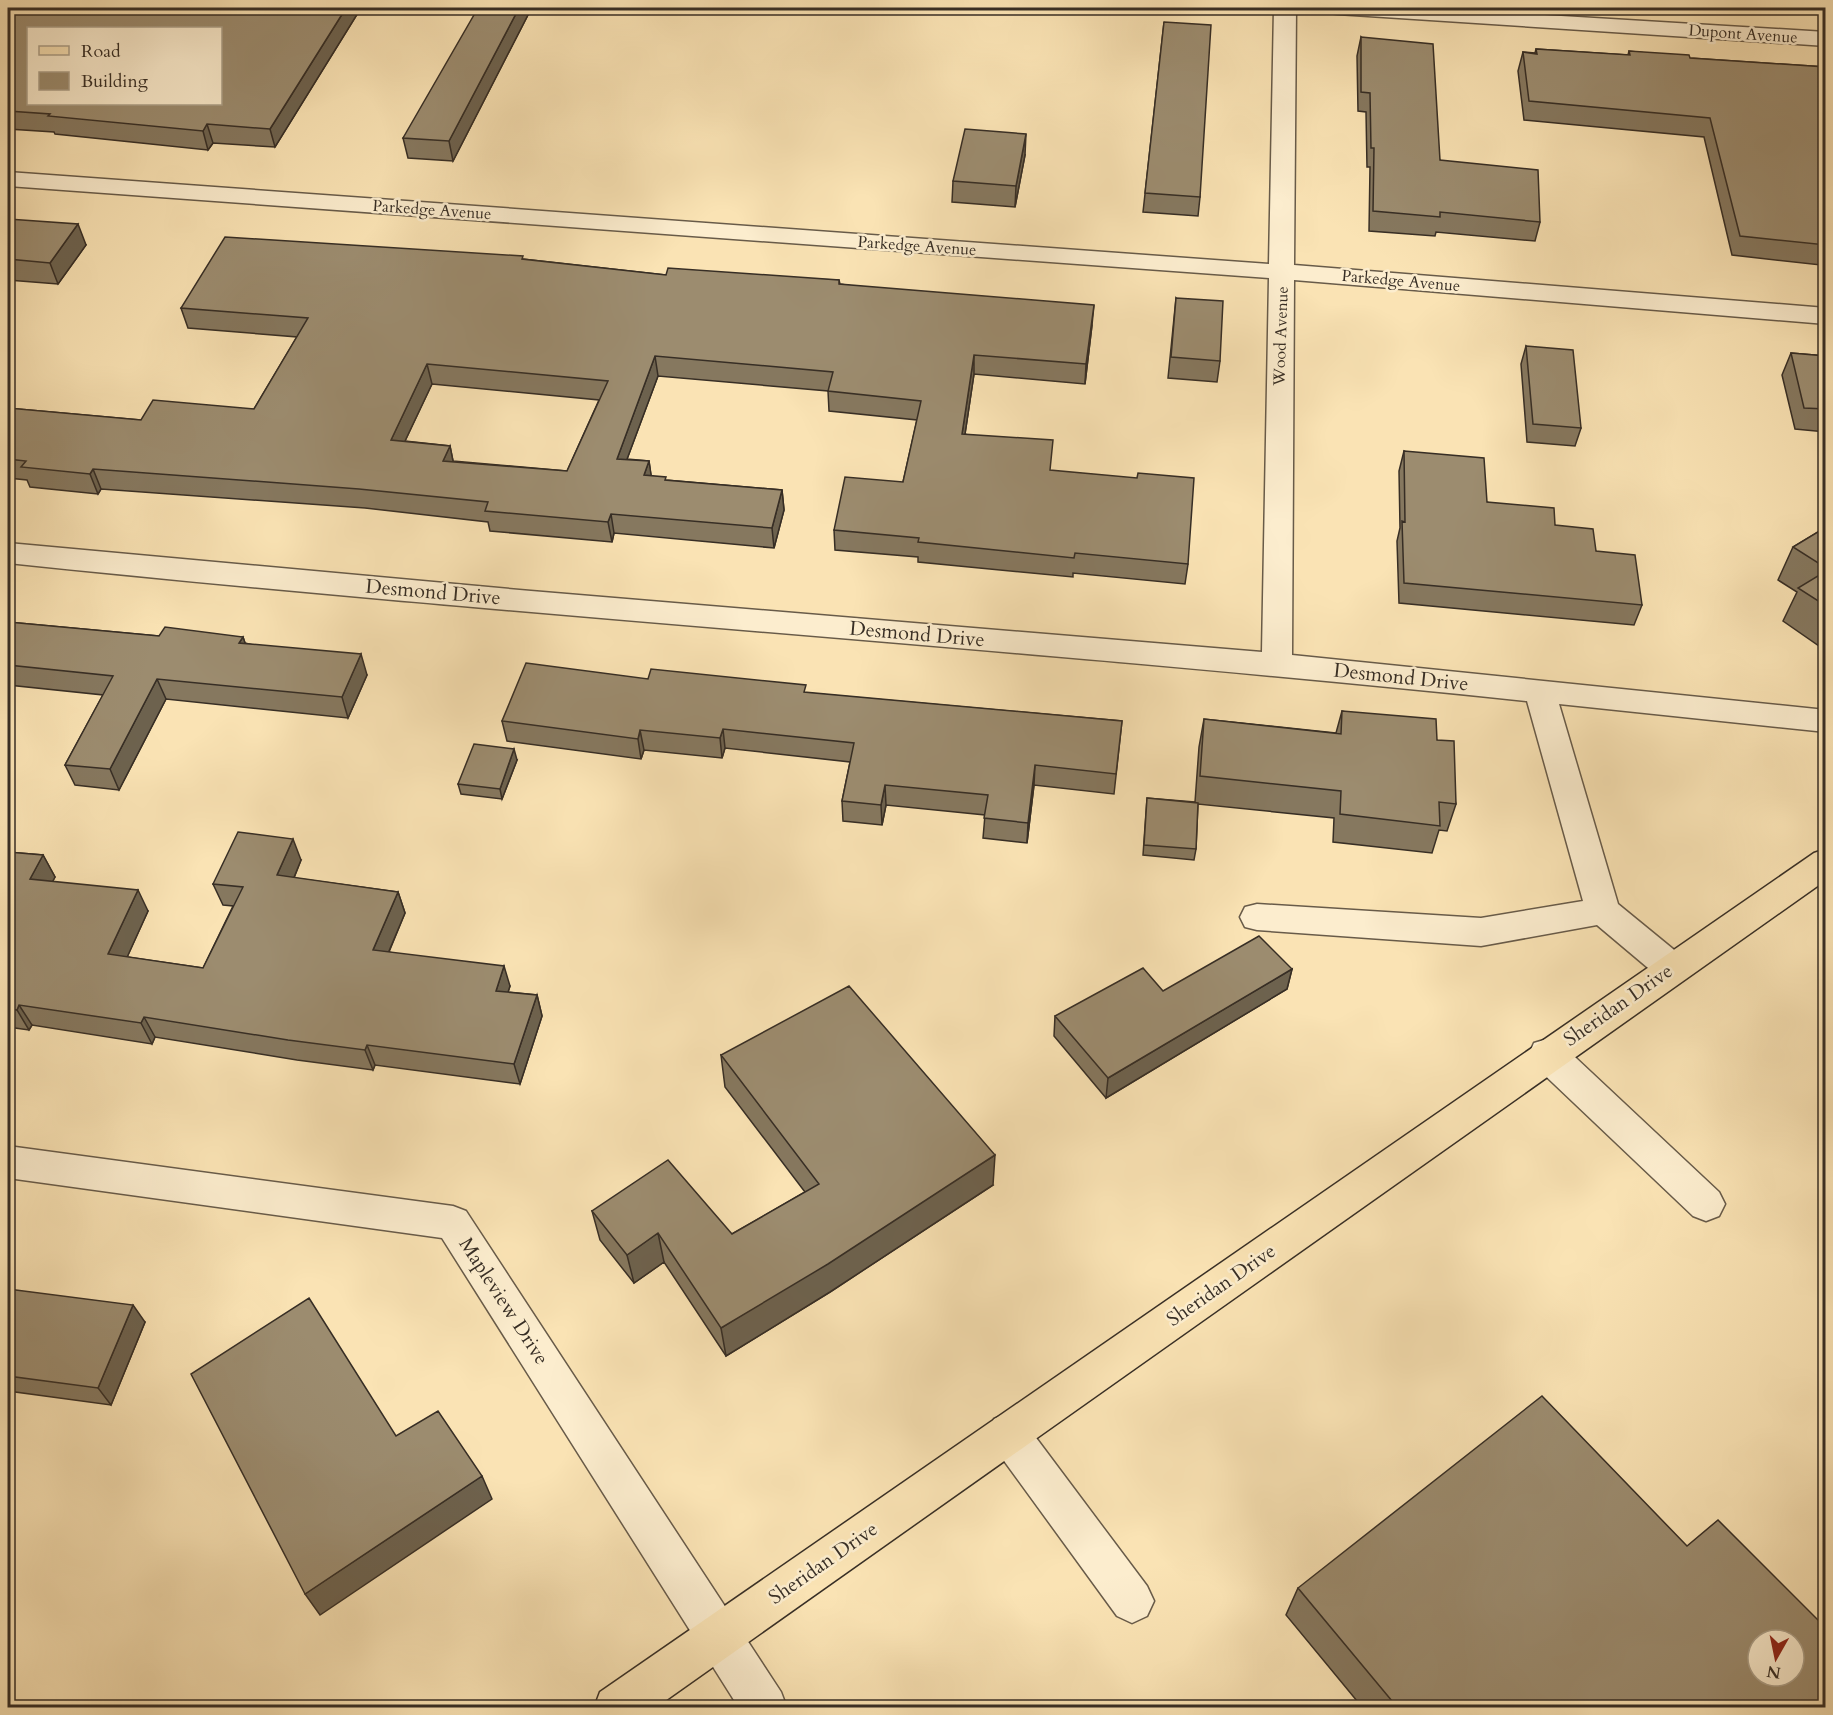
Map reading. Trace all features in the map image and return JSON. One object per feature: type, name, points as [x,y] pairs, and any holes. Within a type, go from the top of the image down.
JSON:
[{"type":"main road","name":"Sheridan Drive","points":[[616,1707],[1547,1054],[1826,862]]},
{"type":"street","name":"Wood Avenue","points":[[1277,664],[1283,272],[1282,91],[1285,8]]},
{"type":"street","name":"Dupont Avenue","points":[[1337,8],[1826,39]]},
{"type":"street","name":"Parkedge Avenue","points":[[8,178],[1283,272],[1826,316]]},
{"type":"street","name":"Desmond Drive","points":[[8,553],[543,602],[1277,664],[1826,721]]},
{"type":"street","points":[[1540,692],[1603,911],[1672,968]]},
{"type":"street","points":[[1257,918],[1481,932],[1603,911]]},
{"type":"street","points":[[1547,1054],[1706,1204]]},
{"type":"street","name":"Mapleview Drive","points":[[8,1162],[453,1223],[765,1707]]},
{"type":"street","points":[[1008,1433],[1132,1601]]},
{"type":"building","points":[[8,8],[346,8],[270,129],[207,124],[203,131],[48,116],[50,114],[8,111]]},
{"type":"building","points":[[478,8],[519,8],[449,141],[403,138]]},
{"type":"building","points":[[1164,22],[1211,25],[1200,197],[1145,193]]},
{"type":"building","points":[[1361,37],[1433,44],[1440,160],[1538,170],[1540,222],[1440,212],[1440,217],[1373,211],[1374,148],[1371,148],[1370,93],[1361,92]]},
{"type":"building","points":[[1536,49],[1630,55],[1629,51],[1689,55],[1690,58],[1826,67],[1826,245],[1740,236],[1710,118],[1529,101],[1523,52],[1537,54]]},
{"type":"building","points":[[965,129],[1026,134],[1016,186],[953,181]]},
{"type":"building","points":[[8,219],[78,224],[50,263],[8,259]]},
{"type":"building","points":[[225,237],[523,256],[522,259],[666,275],[668,268],[839,280],[839,284],[1094,305],[1086,364],[974,355],[962,434],[1053,440],[1050,470],[1137,478],[1138,473],[1194,478],[1188,564],[1075,553],[1074,558],[918,542],[919,538],[834,530],[845,477],[903,482],[921,401],[828,391],[833,372],[655,356],[617,459],[649,461],[644,475],[666,477],[665,480],[782,490],[772,528],[611,514],[608,522],[485,511],[488,502],[359,489],[93,469],[90,474],[21,467],[26,461],[8,459],[8,408],[141,420],[153,400],[254,409],[308,318],[181,308]],"holes":[[[427,364],[608,381],[567,471],[443,461],[450,446],[391,440]]]},
{"type":"building","points":[[1176,298],[1223,301],[1220,361],[1171,357]]},
{"type":"building","points":[[1526,346],[1573,350],[1581,428],[1533,424]]},
{"type":"building","points":[[1791,353],[1826,356],[1826,409],[1804,408]]},
{"type":"building","points":[[1404,451],[1484,458],[1487,502],[1554,508],[1555,525],[1593,529],[1596,551],[1635,555],[1642,605],[1404,583],[1402,521],[1405,522]]},
{"type":"building","points":[[1826,527],[1826,568],[1793,547]]},
{"type":"building","points":[[1826,571],[1826,606],[1798,588]]},
{"type":"building","points":[[8,622],[159,636],[165,627],[243,637],[239,643],[361,654],[342,697],[157,679],[110,769],[65,765],[113,676],[8,665]]},
{"type":"building","points":[[526,663],[648,679],[651,669],[806,685],[804,692],[1122,721],[1116,774],[1035,765],[1028,823],[984,818],[988,795],[885,785],[881,805],[842,801],[854,743],[723,729],[720,738],[640,730],[638,739],[502,721]]},
{"type":"building","points":[[1342,711],[1436,719],[1437,740],[1454,741],[1456,804],[1439,802],[1440,826],[1340,814],[1341,791],[1200,776],[1204,719],[1341,734]]},
{"type":"building","points":[[474,744],[514,749],[500,789],[458,784]]},
{"type":"building","points":[[1147,798],[1198,803],[1196,849],[1144,845]]},
{"type":"building","points":[[238,832],[293,839],[277,875],[398,892],[373,950],[504,966],[496,991],[537,995],[514,1064],[367,1045],[365,1050],[144,1017],[141,1023],[19,1005],[17,1010],[8,1009],[8,852],[43,855],[30,879],[138,890],[108,954],[203,968],[243,887],[213,884]]},
{"type":"building","points":[[1259,936],[1292,969],[1108,1078],[1055,1016],[1143,968],[1163,991]]},
{"type":"building","points":[[849,986],[995,1155],[828,1264],[721,1328],[658,1233],[627,1255],[592,1211],[668,1160],[732,1234],[819,1184],[721,1055]]},
{"type":"building","points":[[8,1289],[133,1305],[98,1388],[8,1376]]},
{"type":"building","points":[[309,1298],[396,1436],[438,1411],[482,1476],[305,1594],[191,1374]]},
{"type":"building","points":[[1542,1396],[1687,1546],[1718,1520],[1826,1628],[1826,1707],[1397,1707],[1298,1588]]}]
